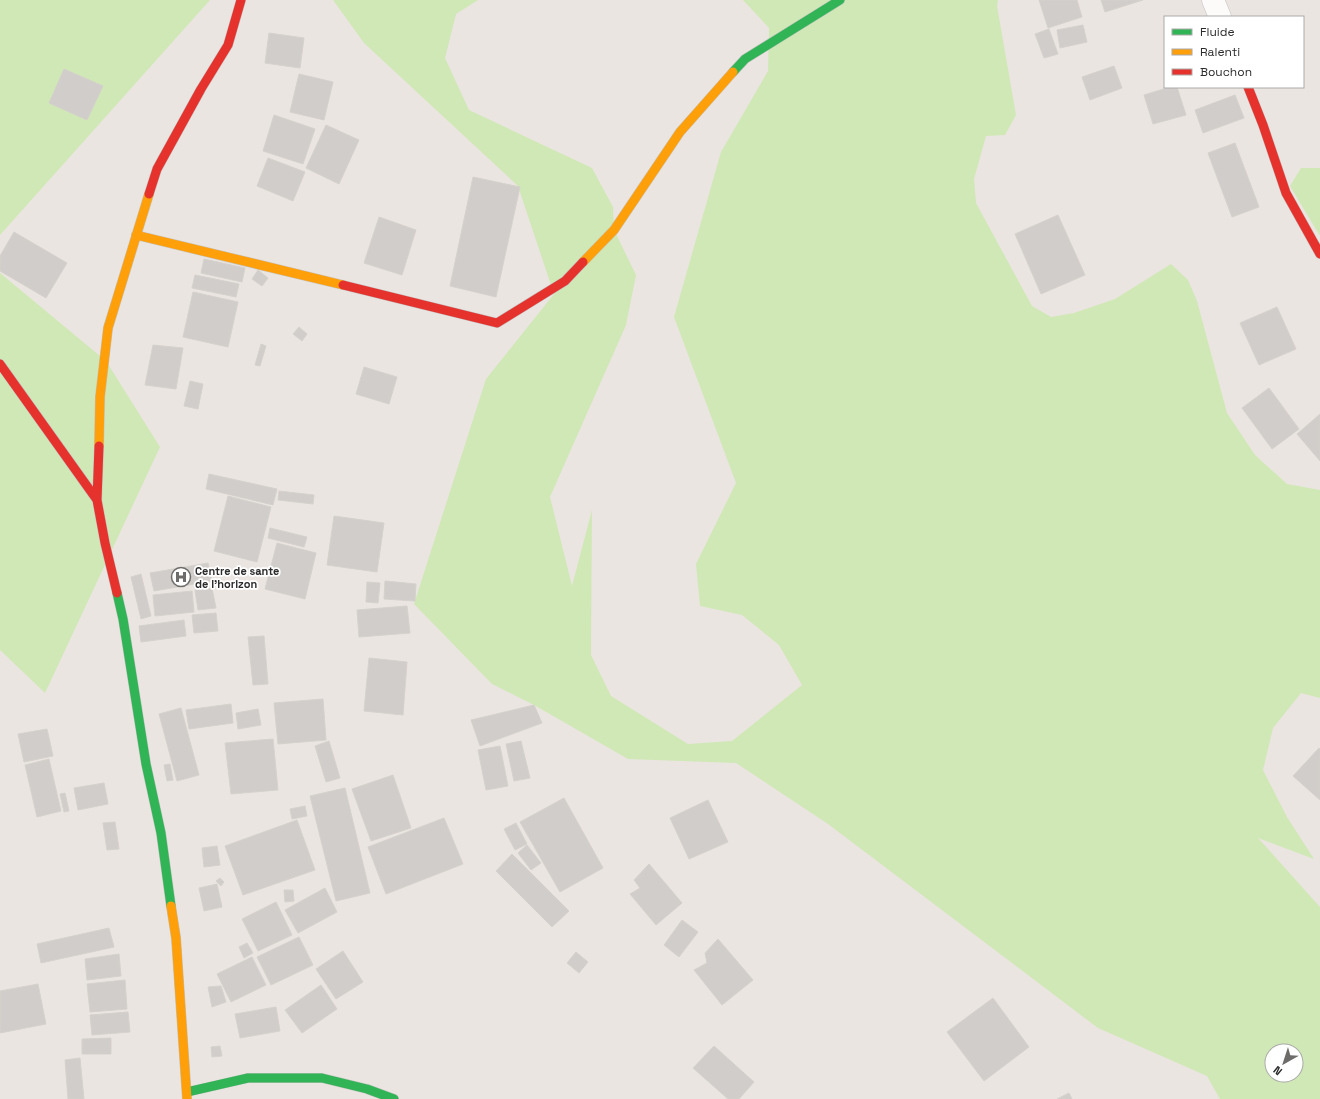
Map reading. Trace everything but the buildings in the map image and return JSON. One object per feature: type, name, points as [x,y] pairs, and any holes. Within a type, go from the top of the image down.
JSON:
[{"type":"street","points":[[240,0],[228,45],[201,89],[157,169],[108,328],[100,397],[98,500],[123,619],[146,764],[161,833],[176,938],[187,1096],[248,1078],[286,1077],[322,1078],[367,1089],[394,1099]]},
{"type":"street","points":[[136,235],[497,323],[565,281],[614,230],[680,132],[745,59],[840,0]]},
{"type":"street","points":[[1213,0],[1220,16]]},
{"type":"street","points":[[1248,88],[1263,125],[1286,193],[1320,254]]},
{"type":"street","points":[[0,364],[98,500]]},
{"type":"green space","points":[[0,0],[210,0],[0,235]]},
{"type":"green space","points":[[333,0],[478,0],[456,14],[445,58],[469,110],[592,168],[613,207],[614,230],[636,275],[626,325],[550,497],[572,586],[592,510],[591,655],[611,696],[688,744],[732,741],[802,685],[779,645],[742,615],[700,606],[696,564],[736,483],[674,317],[721,152],[768,71],[769,28],[743,0],[998,0],[997,6],[1016,115],[1005,135],[986,136],[974,179],[976,203],[1032,306],[1051,317],[1074,313],[1115,299],[1171,264],[1188,280],[1197,301],[1227,413],[1255,455],[1287,484],[1320,490],[1320,698],[1301,693],[1273,728],[1263,770],[1287,817],[1314,859],[1258,838],[1320,907],[1320,1099],[1220,1099],[1207,1076],[1098,1028],[828,824],[736,763],[628,759],[534,705],[492,684],[414,604],[486,379],[554,294],[518,186],[364,43]]},
{"type":"green space","points":[[1301,168],[1320,168],[1320,236],[1290,186]]},
{"type":"green space","points":[[0,273],[106,361],[160,447],[45,693],[0,650]]},
{"type":"traffic: fast","points":[[733,72],[745,59],[840,0]]},
{"type":"traffic: fast","points":[[117,593],[123,619],[146,764],[161,833],[171,906]]},
{"type":"traffic: fast","points":[[187,1092],[248,1078],[322,1078],[367,1089],[394,1099]]},
{"type":"traffic: slow","points":[[583,262],[614,230],[680,132],[733,72]]},
{"type":"traffic: slow","points":[[99,446],[100,397],[108,328],[149,194]]},
{"type":"traffic: slow","points":[[136,235],[343,285]]},
{"type":"traffic: slow","points":[[171,906],[176,938],[187,1099]]},
{"type":"traffic: jam","points":[[149,194],[157,169],[201,89],[228,45],[241,0]]},
{"type":"traffic: jam","points":[[1248,88],[1263,125],[1286,193],[1320,254]]},
{"type":"traffic: jam","points":[[343,285],[497,323],[565,281],[583,262]]},
{"type":"traffic: jam","points":[[0,364],[97,500]]},
{"type":"traffic: jam","points":[[99,446],[97,500],[105,543],[117,593]]},
{"type":"place","name":"Centre de sante de l'horizon","points":[[181,577]]}]
